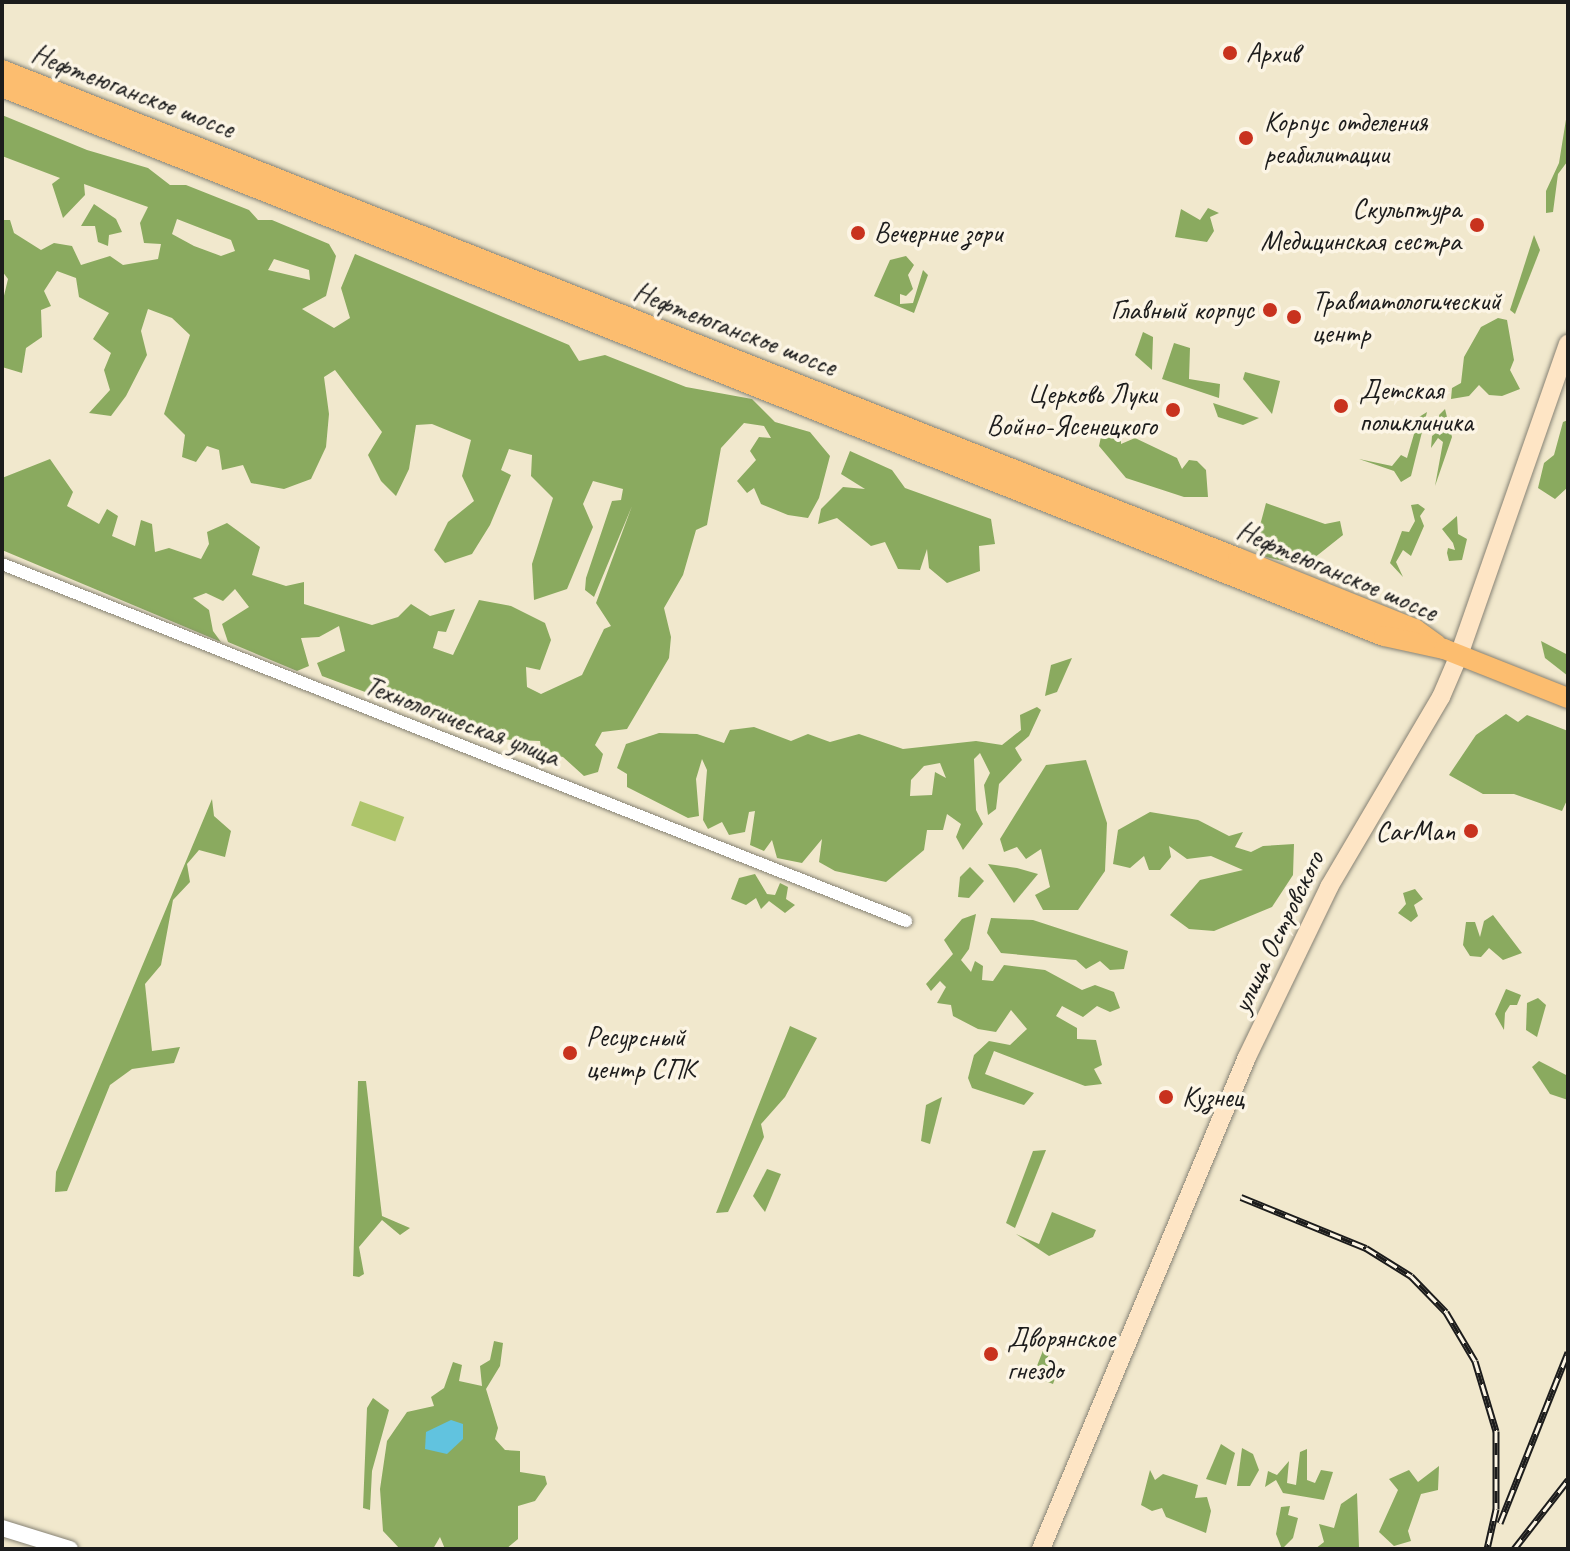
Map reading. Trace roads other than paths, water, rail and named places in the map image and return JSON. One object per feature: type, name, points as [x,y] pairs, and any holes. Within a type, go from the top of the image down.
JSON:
[{"type":"main road","name":"Нефтеюганское шоссе","points":[[2,70],[1415,629],[1451,652]]},
{"type":"main road","name":"Нефтеюганское шоссе","points":[[2,87],[1384,636],[1451,652],[1568,698]]},
{"type":"main road","name":"улица Островского","points":[[1041,1549],[1260,1030],[1329,887],[1441,697],[1451,652],[1568,343]]},
{"type":"street","name":"Технологическая улица","points":[[2,564],[906,921]]},
{"type":"street","points":[[2,1528],[70,1549]]},
{"type":"water","points":[[451,1420],[463,1424],[463,1439],[447,1454],[425,1449],[426,1432]]},
{"type":"railway","points":[[1241,1197],[1366,1248],[1411,1276],[1446,1312],[1475,1361],[1496,1431],[1496,1509],[1487,1549]]},
{"type":"railway","points":[[1500,1523],[1568,1352]]},
{"type":"railway","points":[[1514,1549],[1568,1480]]},
{"type":"place","name":"Архив","points":[[1230,53]]},
{"type":"place","name":"Корпус отделения реабилитации","points":[[1246,138]]},
{"type":"place","name":"Скульптура Медицинская сестра","points":[[1477,225]]},
{"type":"place","name":"Вечерние зори","points":[[858,233]]},
{"type":"place","name":"Главный корпус","points":[[1270,310]]},
{"type":"place","name":"Травматологический центр","points":[[1294,317]]},
{"type":"place","name":"Детская поликлиника","points":[[1341,406]]},
{"type":"place","name":"Церковь Луки Войно-Ясенецкого","points":[[1173,410]]},
{"type":"place","name":"CarMan","points":[[1471,831]]},
{"type":"place","name":"Ресурсный центр СПК","points":[[570,1053]]},
{"type":"place","name":"Кузнец","points":[[1166,1097]]},
{"type":"place","name":"Дворянское гнездо","points":[[991,1354]]}]
